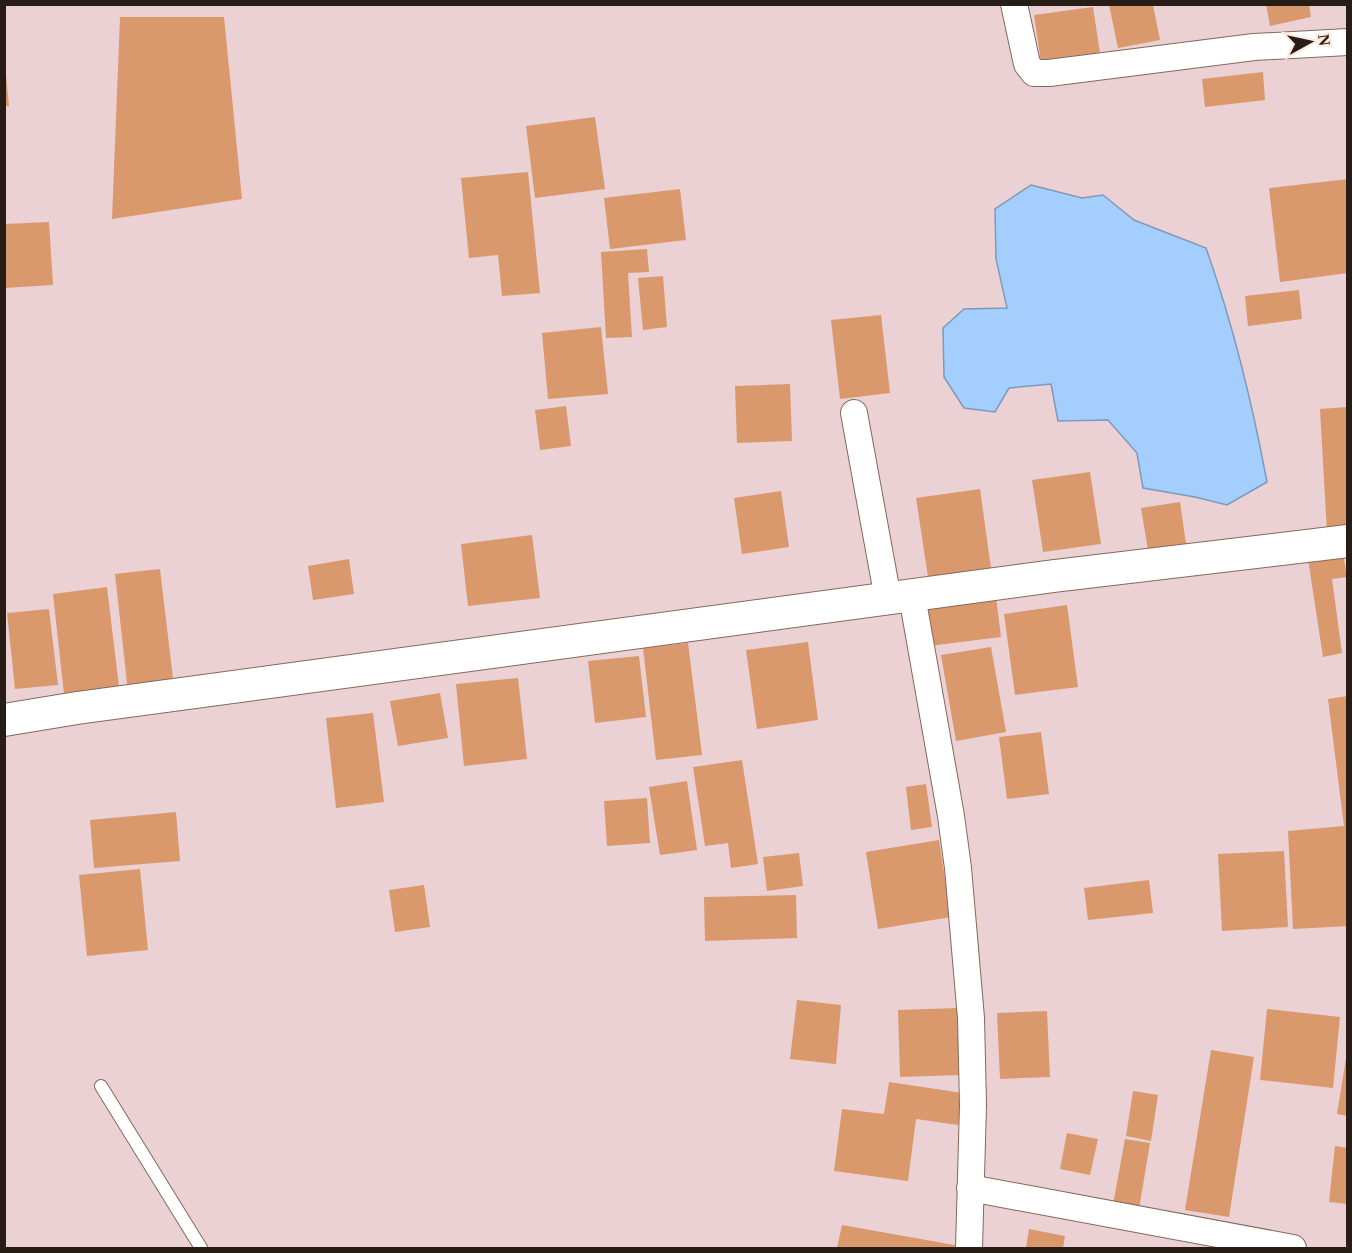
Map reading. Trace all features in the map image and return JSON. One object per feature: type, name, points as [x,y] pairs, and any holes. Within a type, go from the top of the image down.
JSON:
[{"type":"street","points":[[1014,4],[1027,64],[1034,73],[1254,47],[1347,42]]},
{"type":"street","points":[[854,413],[941,760],[958,868],[972,1018],[973,1105],[969,1248]]},
{"type":"street","points":[[4,720],[89,706],[1054,576],[1347,541]]},
{"type":"street","points":[[970,1188],[1293,1248]]},
{"type":"lane","points":[[101,1086],[201,1248]]},
{"type":"shaded area","points":[[5,5],[1347,5],[1347,1248],[5,1248]]},
{"type":"water","points":[[1031,185],[1082,198],[1103,195],[1134,220],[1206,248],[1241,364],[1267,482],[1227,505],[1143,488],[1137,453],[1108,420],[1058,421],[1051,384],[1009,388],[995,412],[964,408],[944,377],[943,328],[964,309],[1007,308],[996,259],[995,209]]},
{"type":"building","points":[[1266,4],[1309,4],[1311,17],[1270,26]]},
{"type":"building","points":[[1109,5],[1153,5],[1160,40],[1118,48]]},
{"type":"building","points":[[1093,7],[1100,53],[1041,62],[1034,15]]},
{"type":"building","points":[[120,17],[224,17],[242,199],[112,219]]},
{"type":"building","points":[[1263,72],[1265,100],[1205,107],[1202,79]]},
{"type":"building","points":[[4,75],[6,75],[9,106],[4,106]]},
{"type":"building","points":[[595,117],[605,189],[535,198],[526,126]]},
{"type":"building","points":[[528,172],[540,293],[502,296],[498,255],[469,258],[461,178]]},
{"type":"building","points":[[1348,179],[1348,273],[1280,282],[1269,188]]},
{"type":"building","points":[[680,189],[686,240],[610,249],[604,198]]},
{"type":"building","points":[[49,222],[53,285],[4,288],[4,224]]},
{"type":"building","points":[[647,249],[649,272],[628,273],[632,337],[606,338],[601,252]]},
{"type":"building","points":[[663,276],[667,327],[643,330],[638,278]]},
{"type":"building","points":[[1299,290],[1302,319],[1248,326],[1245,296]]},
{"type":"building","points":[[881,315],[890,393],[840,399],[831,320]]},
{"type":"building","points":[[601,327],[608,394],[548,399],[542,333]]},
{"type":"building","points":[[790,384],[792,441],[737,443],[735,386]]},
{"type":"building","points":[[566,406],[571,446],[540,450],[535,410]]},
{"type":"building","points":[[1348,407],[1348,532],[1327,533],[1320,409]]},
{"type":"building","points":[[1090,472],[1101,544],[1043,552],[1032,480]]},
{"type":"building","points":[[980,489],[991,568],[928,577],[916,498]]},
{"type":"building","points":[[781,491],[789,547],[742,554],[734,498]]},
{"type":"building","points":[[1180,502],[1186,544],[1148,550],[1141,508]]},
{"type":"building","points":[[532,535],[540,598],[468,606],[461,544]]},
{"type":"building","points":[[1343,554],[1347,577],[1332,579],[1342,653],[1323,657],[1308,559]]},
{"type":"building","points":[[349,559],[354,594],[313,600],[308,566]]},
{"type":"building","points":[[160,569],[174,687],[128,692],[115,574]]},
{"type":"building","points":[[107,587],[119,687],[64,694],[53,594]]},
{"type":"building","points":[[996,597],[1001,637],[929,646],[923,608]]},
{"type":"building","points":[[1067,605],[1078,687],[1015,695],[1004,614]]},
{"type":"building","points":[[49,609],[58,685],[15,689],[7,613]]},
{"type":"building","points":[[808,642],[818,720],[757,729],[746,650]]},
{"type":"building","points":[[688,643],[702,755],[656,760],[643,648]]},
{"type":"building","points":[[991,647],[1006,732],[956,741],[941,655]]},
{"type":"building","points":[[639,656],[646,717],[595,723],[588,661]]},
{"type":"building","points":[[518,678],[527,759],[464,766],[456,684]]},
{"type":"building","points":[[440,693],[448,738],[398,746],[390,701]]},
{"type":"building","points":[[1348,696],[1348,926],[1293,929],[1288,831],[1344,826],[1328,699]]},
{"type":"building","points":[[373,713],[384,802],[336,808],[326,718]]},
{"type":"building","points":[[1041,732],[1049,794],[1007,799],[999,737]]},
{"type":"building","points":[[742,760],[758,864],[731,868],[728,843],[705,846],[693,767]]},
{"type":"building","points":[[687,781],[697,850],[660,855],[649,787]]},
{"type":"building","points":[[926,784],[932,827],[911,830],[906,787]]},
{"type":"building","points":[[647,798],[650,843],[607,846],[604,801]]},
{"type":"building","points":[[176,812],[180,861],[94,868],[90,820]]},
{"type":"building","points":[[939,840],[951,917],[878,929],[866,852]]},
{"type":"building","points":[[1284,851],[1288,927],[1222,931],[1218,854]]},
{"type":"building","points":[[799,853],[803,886],[767,891],[763,857]]},
{"type":"building","points":[[140,869],[148,950],[87,956],[79,875]]},
{"type":"building","points":[[1149,880],[1153,913],[1088,920],[1084,888]]},
{"type":"building","points":[[424,885],[430,927],[395,932],[389,890]]},
{"type":"building","points":[[796,895],[797,938],[705,941],[704,897]]},
{"type":"building","points":[[797,1000],[841,1005],[836,1064],[790,1059]]},
{"type":"building","points":[[957,1008],[959,1075],[900,1077],[898,1010]]},
{"type":"building","points":[[1267,1009],[1340,1017],[1333,1088],[1260,1080]]},
{"type":"building","points":[[1047,1011],[1050,1077],[1000,1079],[997,1013]]},
{"type":"building","points":[[1211,1050],[1254,1057],[1229,1217],[1185,1210]]},
{"type":"building","points":[[1346,1058],[1348,1058],[1348,1116],[1337,1114]]},
{"type":"building","points":[[889,1082],[963,1093],[958,1125],[916,1119],[908,1181],[834,1171],[842,1109],[884,1114]]},
{"type":"building","points":[[1133,1091],[1158,1095],[1151,1141],[1126,1136]]},
{"type":"building","points":[[1067,1133],[1098,1139],[1090,1175],[1060,1169]]},
{"type":"building","points":[[1125,1139],[1150,1143],[1138,1215],[1112,1210]]},
{"type":"building","points":[[1335,1146],[1348,1148],[1348,1204],[1329,1202]]},
{"type":"building","points":[[842,1225],[960,1246],[960,1248],[837,1248]]},
{"type":"building","points":[[1029,1229],[1065,1236],[1063,1248],[1026,1248]]}]
